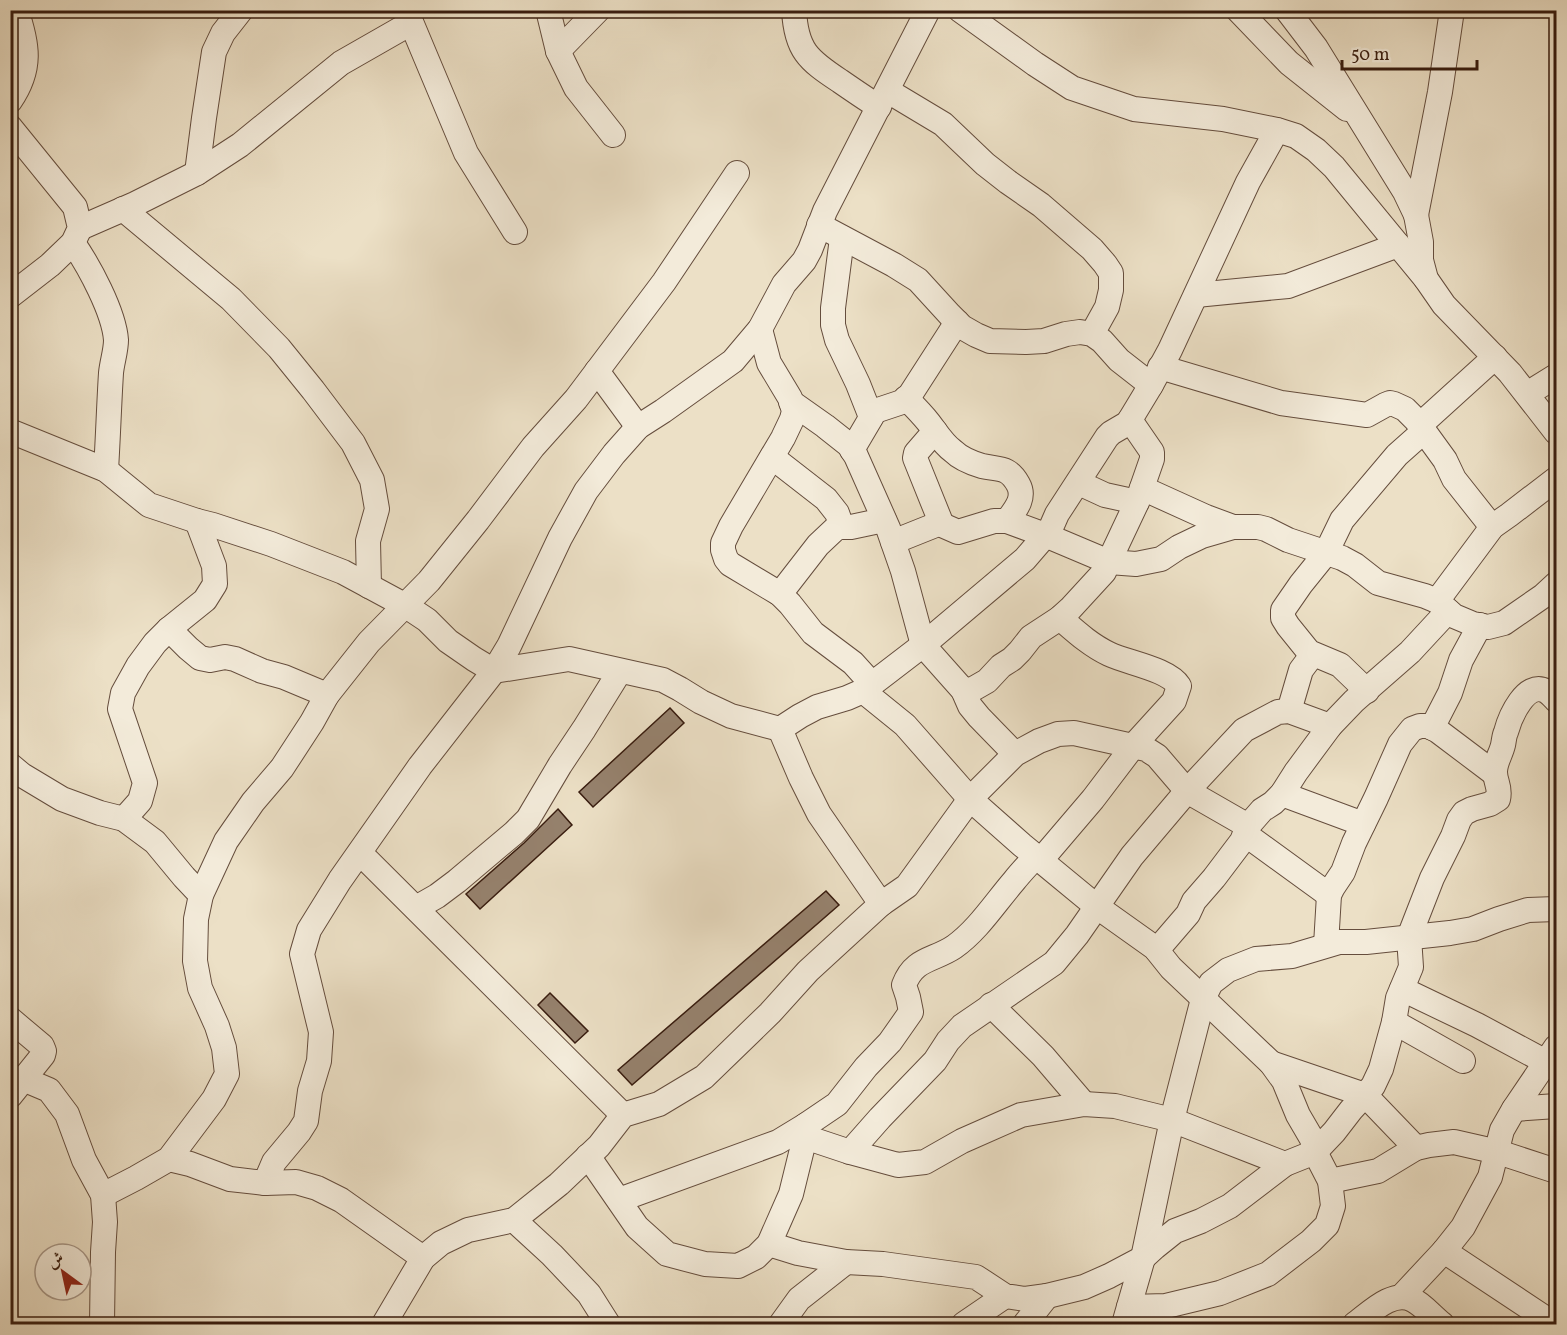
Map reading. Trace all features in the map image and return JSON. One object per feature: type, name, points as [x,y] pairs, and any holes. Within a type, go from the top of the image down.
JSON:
[{"type":"street","points":[[10,101],[17,91],[27,64],[25,35],[16,10]]},
{"type":"street","points":[[197,173],[214,52],[223,33],[241,10]]},
{"type":"street","points":[[548,10],[558,51],[576,88],[613,135]]},
{"type":"street","points":[[794,10],[795,28],[799,40],[805,53],[816,66],[884,99],[944,124],[985,164],[1041,205],[1092,249],[1111,273],[1111,290],[1107,307],[1092,334]]},
{"type":"street","points":[[265,1183],[274,1162],[306,1121],[310,1090],[320,1061],[321,1032],[302,954],[309,930],[340,880],[420,766],[494,671],[509,646],[560,538],[586,491],[638,427],[734,361],[759,329],[784,284],[804,261],[810,250],[825,211],[928,10]]},
{"type":"street","points":[[960,10],[1072,88],[1134,109],[1223,118],[1277,130],[1296,136],[1316,150],[1334,167],[1426,279],[1444,305],[1510,373],[1557,432]]},
{"type":"street","points":[[1238,10],[1288,63],[1361,120]]},
{"type":"street","points":[[1416,215],[1440,92],[1452,10]]},
{"type":"street","points":[[558,51],[593,12]]},
{"type":"street","points":[[1290,12],[1316,48],[1405,192],[1416,215],[1421,242],[1421,260],[1426,279]]},
{"type":"street","points":[[10,296],[50,265],[76,235],[197,173],[240,145],[341,63],[408,14],[466,153],[515,232]]},
{"type":"street","points":[[10,127],[75,207],[76,235],[112,322],[116,341],[111,370],[106,470]]},
{"type":"street","points":[[10,431],[106,470],[149,505],[271,544],[343,572],[406,606],[427,620],[448,641],[494,671],[569,659],[663,680],[700,702],[731,716],[780,729],[817,707],[847,698],[868,688],[1025,559],[1050,530],[1057,514],[1107,437],[1130,420],[1170,350],[1248,182],[1277,130]]},
{"type":"street","points":[[103,1195],[169,1160],[214,1099],[227,1074],[224,1048],[200,988],[195,962],[196,919],[201,895],[226,841],[253,802],[282,768],[327,694],[369,642],[429,582],[533,447],[576,399],[664,282],[737,173]]},
{"type":"street","points":[[123,209],[231,298],[279,348],[353,443],[372,480],[377,509],[368,541],[369,586]]},
{"type":"street","points":[[819,225],[918,280],[957,322],[976,335],[990,340],[1026,342],[1080,332],[1092,334],[1102,341],[1119,360],[1155,376],[1281,403],[1367,416],[1385,405],[1394,404],[1405,410],[1422,428],[1454,479],[1492,527]]},
{"type":"street","points":[[842,238],[833,325],[837,340],[871,417]]},
{"type":"street","points":[[1196,295],[1288,286],[1398,245]]},
{"type":"street","points":[[852,450],[875,411],[902,402],[914,390],[957,322]]},
{"type":"street","points":[[759,329],[769,363],[783,385],[794,411],[772,457],[723,543],[726,559],[730,564],[780,594],[813,633],[853,663],[868,688],[905,725],[970,799],[1096,906],[1157,950],[1171,968],[1271,1063],[1284,1081],[1330,1181],[1332,1206],[1327,1225],[1311,1241],[1268,1274],[1220,1293],[1126,1316]]},
{"type":"street","points":[[1367,691],[1340,665],[1309,652],[1283,618],[1283,610],[1326,553],[1342,520],[1422,428],[1495,357]]},
{"type":"street","points":[[597,371],[638,427]]},
{"type":"street","points":[[1527,393],[1557,376]]},
{"type":"street","points":[[906,398],[951,450],[982,466],[1001,469],[1011,474],[1022,494],[1007,521]]},
{"type":"street","points":[[791,402],[849,445],[893,542],[923,645],[963,690],[970,706],[979,717],[1016,754]]},
{"type":"street","points":[[963,690],[973,689],[987,681],[1020,651],[1031,637],[1060,618],[1104,572],[1139,495],[1152,459],[1152,452],[1130,420]]},
{"type":"street","points":[[936,431],[916,453],[915,458],[942,525]]},
{"type":"street","points":[[772,457],[826,500],[837,513],[842,527]]},
{"type":"street","points":[[1157,950],[1188,914],[1194,901],[1242,841],[1262,810],[1282,794],[1330,726],[1354,701],[1410,652],[1492,527],[1557,479]]},
{"type":"street","points":[[1078,483],[1105,495],[1139,495],[1233,527]]},
{"type":"street","points":[[780,594],[818,545],[835,529],[884,520]]},
{"type":"street","points":[[893,542],[934,526],[942,525],[958,532],[1001,520],[1045,535],[1109,562],[1136,564],[1161,559],[1202,536],[1233,527],[1258,527],[1355,564],[1378,583],[1425,596],[1454,616],[1488,627],[1504,623],[1544,596],[1557,584]]},
{"type":"street","points":[[124,819],[140,801],[145,783],[120,709],[123,693],[138,666],[155,643],[205,600],[214,584],[214,566],[197,521]]},
{"type":"street","points":[[619,1200],[805,1131],[837,1104],[866,1067],[890,1042],[911,1011],[904,985],[908,974],[930,958],[954,947],[980,924],[1093,799],[1134,745],[1174,701],[1179,686],[1171,677],[1109,654],[1090,643],[1060,618]]},
{"type":"street","points":[[1432,728],[1450,693],[1461,660],[1480,625]]},
{"type":"street","points":[[169,629],[200,658],[235,659],[327,694]]},
{"type":"street","points":[[1289,711],[1301,670],[1310,658],[1309,652]]},
{"type":"street","points":[[416,908],[457,881],[528,819],[620,671]]},
{"type":"street","points":[[769,1244],[846,1262],[976,1277],[1005,1296],[1024,1299],[1047,1296],[1084,1287],[1109,1276],[1143,1257],[1175,1231],[1230,1206],[1285,1164],[1315,1152],[1373,1086],[1382,1069],[1398,998],[1411,967],[1408,938],[1459,820],[1464,813],[1498,799],[1500,791],[1495,774],[1505,732],[1515,708],[1524,697],[1538,688],[1557,700]]},
{"type":"street","points":[[850,1152],[935,1061],[948,1041],[962,1026],[1054,963],[1077,935],[1132,856],[1187,791],[1244,730],[1278,712],[1289,711],[1330,726]]},
{"type":"street","points":[[1326,945],[1329,895],[1343,872],[1400,744],[1413,729],[1420,726],[1432,728],[1495,774]]},
{"type":"street","points":[[780,729],[819,814],[881,904]]},
{"type":"street","points":[[384,1324],[423,1258],[441,1243],[468,1230],[514,1220],[559,1184],[599,1146],[623,1114],[659,1104],[704,1077],[808,971],[881,904],[907,886],[970,799],[1016,754],[1039,741],[1059,734],[1074,733],[1146,749],[1157,756],[1187,791],[1247,830],[1329,895]]},
{"type":"street","points":[[10,765],[22,776],[62,799],[124,819],[155,842],[201,895]]},
{"type":"street","points":[[1282,794],[1363,824]]},
{"type":"street","points":[[360,852],[623,1114]]},
{"type":"street","points":[[1126,1316],[1143,1257],[1172,1120],[1203,999],[1211,983],[1228,970],[1257,958],[1292,956],[1339,942],[1366,942],[1450,933],[1473,929],[1528,910],[1557,909]]},
{"type":"street","points":[[1355,1324],[1389,1300],[1402,1296],[1463,1227],[1490,1177],[1502,1130],[1551,1055],[1477,1025],[1401,989]]},
{"type":"street","points":[[991,1005],[1043,1056],[1084,1104]]},
{"type":"street","points":[[10,1019],[42,1046],[44,1051],[43,1055],[15,1084]]},
{"type":"street","points":[[1394,1022],[1463,1061]]},
{"type":"street","points":[[1271,1063],[1365,1095],[1416,1148]]},
{"type":"street","points":[[15,1084],[49,1090],[67,1114],[84,1161],[103,1195],[105,1222],[102,1324]]},
{"type":"street","points":[[805,1131],[850,1152],[898,1165],[925,1162],[962,1141],[1021,1115],[1084,1104],[1116,1106],[1172,1120],[1285,1164]]},
{"type":"street","points":[[1514,1110],[1557,1106]]},
{"type":"street","points":[[588,1156],[637,1227],[667,1254],[705,1264],[738,1266],[756,1257],[769,1244],[791,1194],[805,1131]]},
{"type":"street","points":[[1330,1181],[1378,1172],[1416,1148],[1429,1144],[1454,1142],[1498,1152],[1557,1171]]},
{"type":"street","points":[[169,1160],[190,1164],[230,1179],[265,1183],[296,1182],[317,1188],[342,1200],[423,1258]]},
{"type":"street","points":[[514,1220],[589,1294],[608,1324]]},
{"type":"street","points":[[1444,1251],[1554,1324]]},
{"type":"street","points":[[781,1324],[799,1299],[846,1262]]},
{"type":"street","points":[[964,1324],[1005,1296]]},
{"type":"street","points":[[1025,1324],[1047,1296]]},
{"type":"street","points":[[1402,1296],[1414,1300],[1442,1324]]},
{"type":"building","points":[[670,708],[684,723],[593,807],[579,792]]},
{"type":"building","points":[[558,809],[572,825],[480,909],[466,894],[524,843]]},
{"type":"building","points":[[826,891],[839,905],[632,1085],[618,1070]]},
{"type":"building","points":[[550,993],[588,1031],[575,1043],[538,1005]]}]
